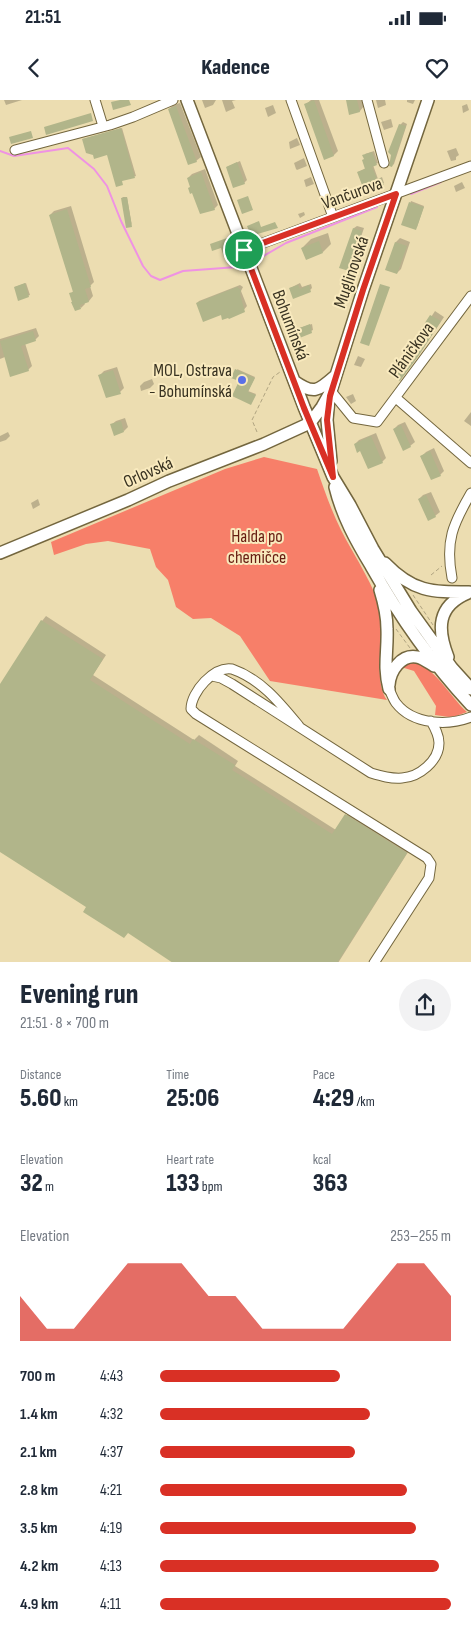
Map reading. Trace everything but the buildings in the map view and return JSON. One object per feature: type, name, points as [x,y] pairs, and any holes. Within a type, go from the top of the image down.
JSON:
[{"type":"main road","name":"Bohumínská","points":[[187,100],[310,423],[333,477],[354,512],[373,550],[469,703]]},
{"type":"main road","name":"Muglinovská","points":[[310,423],[330,394],[428,100]]},
{"type":"main road","points":[[294,380],[305,388],[312,390],[322,386],[335,376]]},
{"type":"main road","points":[[330,394],[327,426],[333,477]]},
{"type":"main road","name":"Orlovská","points":[[0,553],[169,481],[273,441],[310,423]]},
{"type":"main road","name":"Bohumínská","points":[[333,477],[340,508],[376,576],[416,637],[450,673],[471,689]]},
{"type":"main road","points":[[373,550],[393,571],[405,580],[425,590],[446,593],[470,592]]},
{"type":"main road","points":[[376,576],[386,614],[385,675],[389,689]]},
{"type":"main road","points":[[450,673],[441,626],[444,614],[449,606],[456,598],[470,592]]},
{"type":"main road","points":[[389,689],[392,672],[398,663],[405,659],[416,657],[450,673]]},
{"type":"street","points":[[96,100],[103,126]]},
{"type":"street","points":[[15,150],[133,117],[173,100]]},
{"type":"street","points":[[291,100],[333,217]]},
{"type":"street","points":[[367,100],[384,163]]},
{"type":"street","name":"Vančurova","points":[[244,250],[471,166]]},
{"type":"street","name":"Pláničkova","points":[[330,394],[353,418],[377,422],[471,296]]},
{"type":"street","points":[[396,398],[471,463]]},
{"type":"street","points":[[452,578],[449,548],[452,534],[471,493]]},
{"type":"street","points":[[0,548],[19,545]]},
{"type":"street","points":[[299,726],[278,700],[264,687],[237,671],[227,668],[219,670],[204,682],[192,698],[191,709],[196,714],[427,858],[431,864],[429,878],[374,962]]},
{"type":"street","points":[[212,676],[232,684],[371,772],[396,778],[416,775],[426,767],[439,750],[438,734],[431,721]]},
{"type":"street","points":[[389,689],[396,704],[407,713],[431,721],[448,722],[471,717]]},
{"type":"street","points":[[438,734],[448,722]]},
{"type":"path","points":[[257,432],[252,420],[274,377],[280,372]]},
{"type":"path","points":[[431,575],[449,561]]},
{"type":"path","points":[[405,580],[405,583],[442,638]]},
{"type":"path","points":[[396,628],[416,657]]},
{"type":"green space","name":"Halda po chemičce","points":[[264,457],[317,469],[337,522],[367,578],[379,606],[381,617],[380,681],[387,700],[270,681],[240,636],[211,618],[193,619],[176,607],[168,580],[156,567],[150,549],[108,541],[86,544],[54,555],[51,542],[225,469]]},
{"type":"green space","points":[[412,662],[420,664],[435,675],[467,712],[449,717],[435,715],[436,706],[414,671],[401,667]]},
{"type":"waterway","points":[[0,151],[14,156],[68,148],[94,169],[107,186],[121,221],[143,266],[151,276],[160,280],[183,271],[237,267]]},
{"type":"waterway","points":[[411,194],[441,182]]},
{"type":"waterway","points":[[260,258],[286,243],[377,207]]},
{"type":"place","name":"MOL, Ostrava - Bohumínská","points":[[242,380]]},
{"type":"route","points":[[396,194],[331,391],[327,420],[333,477],[304,408],[244,250],[396,194]]}]
